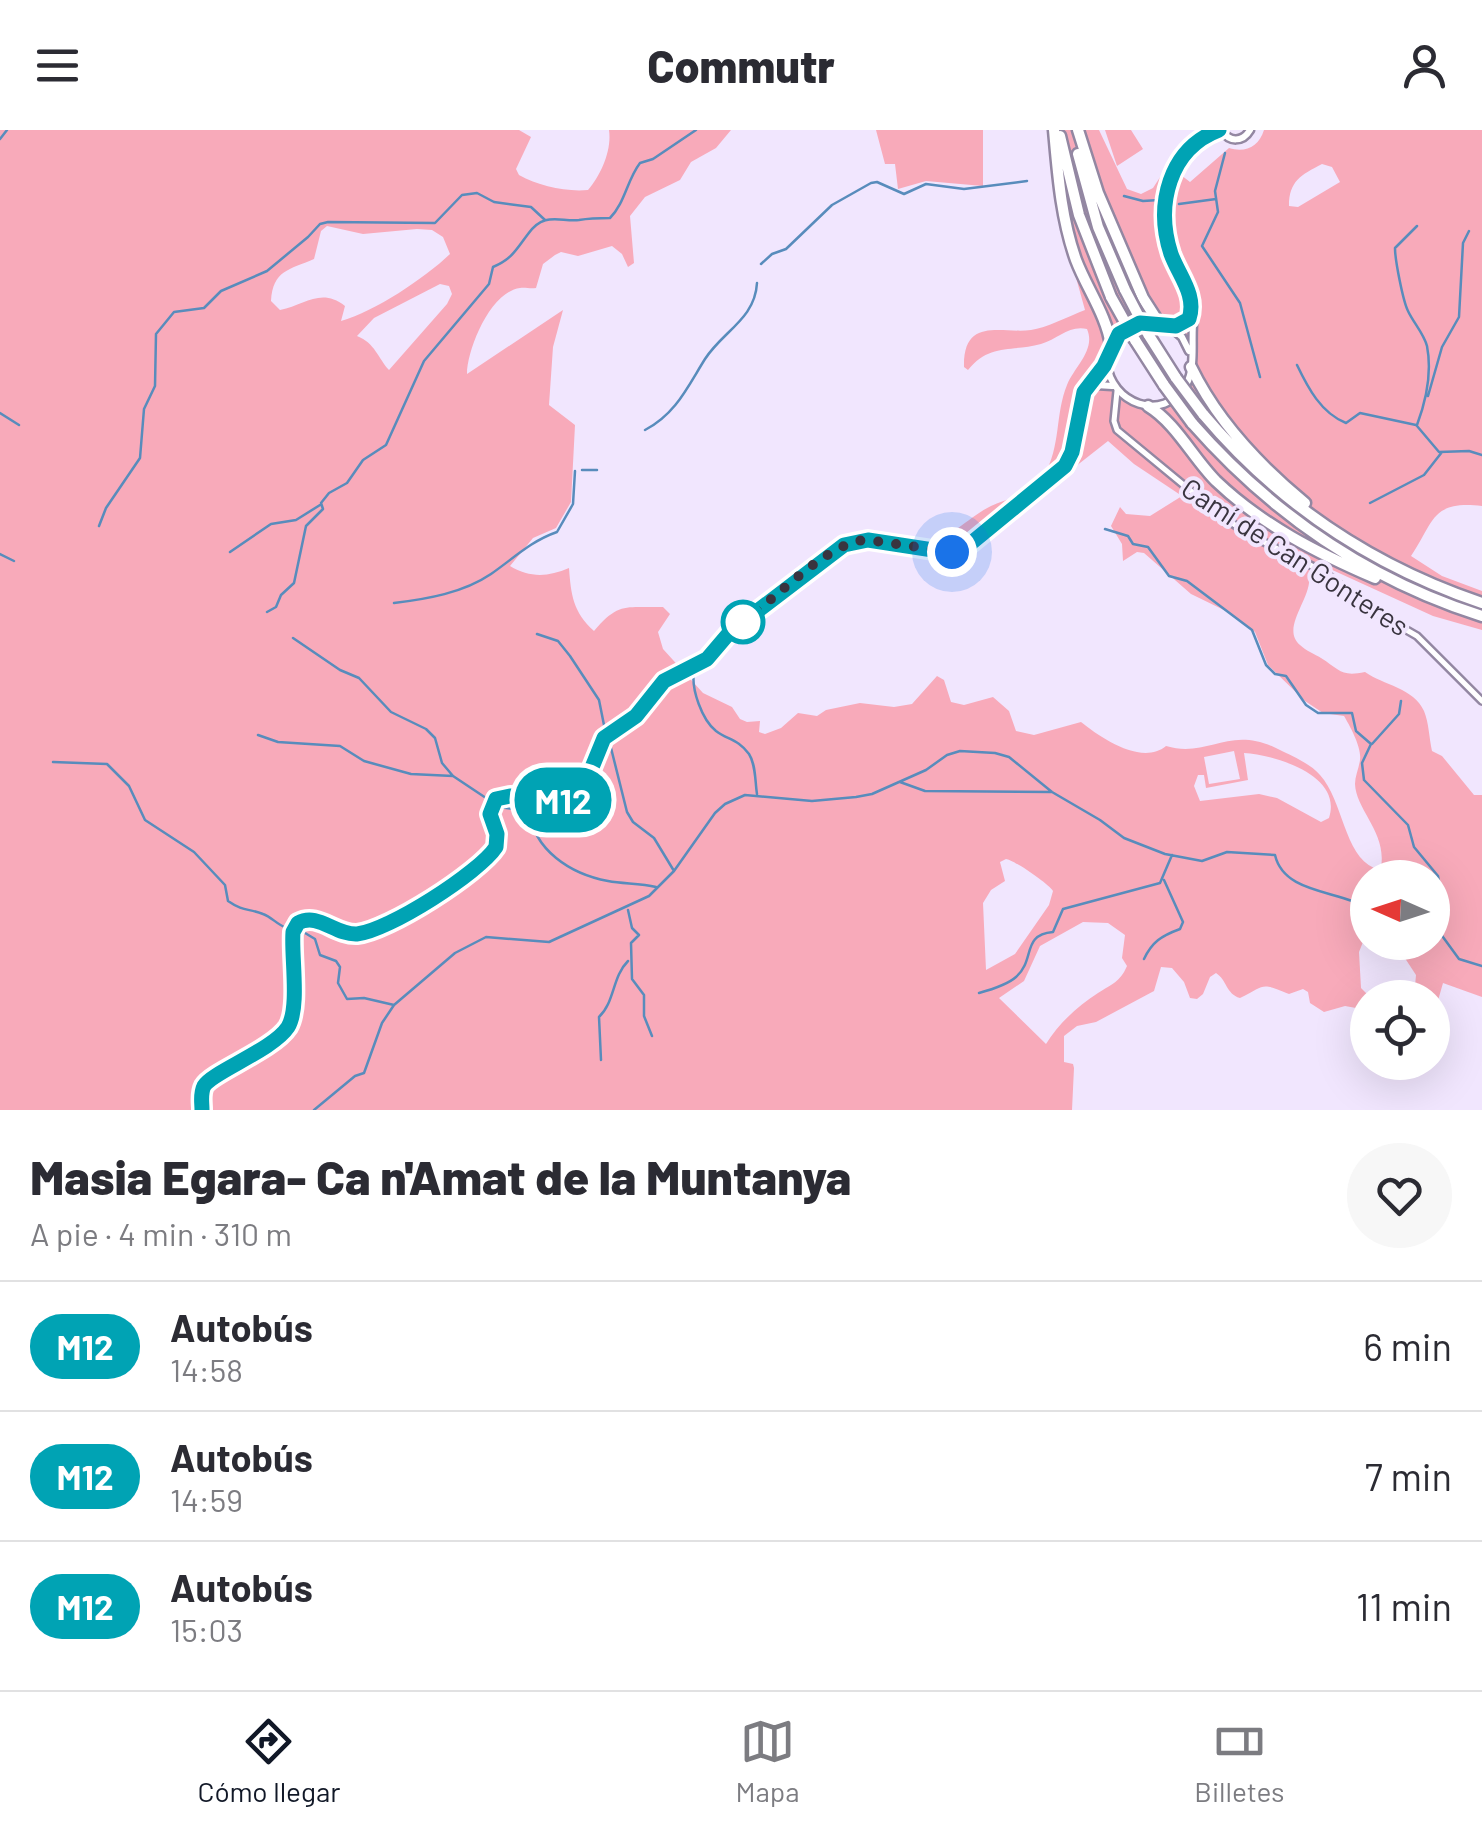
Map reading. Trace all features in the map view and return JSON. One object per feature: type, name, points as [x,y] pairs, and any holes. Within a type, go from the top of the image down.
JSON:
[{"type":"highway","points":[[1056,130],[1082,225],[1112,297],[1135,340],[1192,423],[1238,472],[1306,529],[1371,570],[1482,604]]},
{"type":"highway","points":[[1056,130],[1058,180],[1071,245],[1106,325],[1110,351]]},
{"type":"highway","points":[[1075,130],[1094,216],[1124,290],[1176,378],[1203,414],[1287,498],[1424,589],[1482,616]]},
{"type":"highway","points":[[1075,130],[1143,298],[1163,324]]},
{"type":"highway","points":[[1191,367],[1240,439],[1290,491],[1424,589]]},
{"type":"highway","points":[[1148,406],[1160,414],[1212,477],[1271,526],[1336,562],[1400,588],[1424,589]]},
{"type":"street","points":[[1082,402],[1096,384],[1115,388],[1132,402],[1148,406],[1165,403],[1179,394],[1188,380],[1194,314],[1169,246],[1168,187],[1174,167],[1185,152],[1221,130],[1234,140],[1243,138],[1250,130]]},
{"type":"street","points":[[202,1110],[202,1090],[208,1082],[242,1063],[290,1024],[293,932],[298,923],[312,919],[340,932],[364,933],[458,884],[496,847],[497,834],[490,814],[496,799],[510,796],[565,800],[575,796],[586,782],[604,738],[636,716],[664,681],[707,659],[730,632],[844,545],[868,540],[946,552],[967,546],[1065,466],[1072,452],[1084,392],[1119,334],[1131,326],[1187,321],[1192,300]]},
{"type":"street","points":[[1163,324],[1182,337],[1190,352]]},
{"type":"street","points":[[1110,351],[1108,372],[1115,388],[1115,412]]},
{"type":"street","points":[[1115,412],[1132,402]]},
{"type":"street","name":"Camí de Can Gonteres","points":[[1115,412],[1119,432],[1179,484],[1250,535],[1324,572],[1370,610],[1417,636],[1482,701]]},
{"type":"shaded area","points":[[0,130],[519,130],[531,137],[516,169],[519,175],[552,187],[588,190],[607,154],[609,130],[731,130],[716,148],[691,162],[680,180],[645,197],[630,216],[634,263],[628,267],[622,254],[612,246],[578,256],[561,252],[543,264],[536,288],[509,292],[482,323],[467,374],[563,310],[553,347],[549,405],[575,425],[571,502],[556,528],[533,538],[510,566],[539,575],[569,568],[574,603],[594,631],[617,610],[663,607],[670,614],[658,632],[663,649],[703,693],[732,707],[740,719],[760,721],[759,732],[765,734],[781,728],[798,713],[817,716],[826,710],[860,703],[894,707],[912,704],[937,676],[944,680],[951,702],[964,705],[993,697],[1009,711],[1016,731],[1034,735],[1081,722],[1122,748],[1145,753],[1166,746],[1195,748],[1233,740],[1262,743],[1312,767],[1320,775],[1363,860],[1350,860],[1350,960],[1359,960],[1361,980],[1350,980],[1350,1007],[1324,1012],[1310,1003],[1308,992],[1303,989],[1289,994],[1263,987],[1240,998],[1216,973],[1203,994],[1197,999],[1190,998],[1184,982],[1172,968],[1161,967],[1154,991],[1096,1022],[1077,1026],[1064,1036],[1064,1062],[1074,1068],[1072,1110],[0,1110]],"holes":[[[327,226],[363,234],[432,230],[443,237],[450,254],[398,293],[341,321],[345,306],[328,298],[280,310],[271,301],[275,283],[290,269],[314,259],[321,231]],[[440,284],[449,286],[452,294],[389,370],[372,347],[357,336],[374,318]],[[1234,751],[1240,779],[1209,784],[1204,757]],[[1244,753],[1303,770],[1326,790],[1331,803],[1329,818],[1321,822],[1277,798],[1259,794],[1200,801],[1194,786],[1198,775],[1204,775],[1206,788],[1248,780]],[[1006,859],[1016,863],[1053,891],[1049,905],[1015,954],[986,970],[983,903],[991,890],[1005,881],[1000,862]],[[1083,922],[1108,923],[1125,935],[1122,958],[1127,966],[1121,976],[1076,1010],[1046,1044],[999,998],[1024,981],[1040,946]]]},
{"type":"shaded area","points":[[876,130],[983,130],[983,186],[926,181],[898,189],[895,164],[885,164]]},
{"type":"shaded area","points":[[1049,130],[1099,130],[1127,189],[1141,194],[1153,188],[1168,165],[1190,182],[1229,148],[1246,149],[1255,144],[1264,130],[1482,130],[1482,506],[1443,510],[1411,556],[1442,576],[1482,591],[1482,630],[1433,616],[1328,568],[1309,577],[1293,630],[1302,647],[1341,671],[1365,672],[1413,697],[1426,716],[1432,751],[1442,756],[1474,795],[1482,795],[1482,997],[1450,986],[1450,980],[1416,980],[1406,960],[1450,960],[1450,860],[1382,860],[1380,843],[1357,794],[1360,755],[1344,716],[1323,713],[1305,701],[1268,665],[1255,632],[1228,612],[1191,594],[1144,553],[1137,552],[1123,561],[1122,544],[1111,526],[1120,507],[1126,514],[1150,516],[1182,496],[1108,441],[968,551],[944,556],[869,543],[870,533],[911,543],[934,541],[991,506],[1028,491],[1040,481],[1049,464],[1063,396],[1089,344],[1087,329],[1069,331],[1041,344],[993,352],[968,370],[964,367],[965,351],[977,334],[1037,329],[1085,310],[1059,216]],"holes":[[[1322,164],[1332,167],[1340,182],[1298,207],[1289,206],[1294,185]],[[1140,326],[1176,337],[1188,361],[1177,392],[1161,401],[1143,401],[1127,393],[1115,380],[1110,363],[1118,344]]]},
{"type":"shaded area","points":[[1105,130],[1131,130],[1143,149],[1117,166]]},
{"type":"waterway","points":[[0,139],[7,130]]},
{"type":"waterway","points":[[267,612],[276,607],[281,595],[294,583],[306,526],[323,509],[321,503],[329,493],[347,483],[363,460],[386,445],[424,361],[489,284],[493,267],[509,257],[540,222],[610,218],[640,163],[653,159],[696,130]]},
{"type":"waterway","points":[[1225,153],[1215,191],[1218,212],[1202,246],[1240,303],[1260,377]]},
{"type":"waterway","points":[[761,264],[786,249],[832,205],[871,183],[904,194],[926,184],[964,189],[1027,181]]},
{"type":"waterway","points":[[99,526],[106,508],[140,458],[144,409],[155,386],[156,334],[174,312],[204,308],[221,291],[267,271],[320,224],[328,222],[435,223],[462,195],[477,193],[494,202],[531,207],[545,220]]},
{"type":"waterway","points":[[1124,196],[1159,200]]},
{"type":"waterway","points":[[1179,204],[1216,199]]},
{"type":"waterway","points":[[1417,226],[1395,248],[1406,306],[1426,342],[1428,356],[1427,386],[1417,425]]},
{"type":"waterway","points":[[1428,396],[1442,347],[1459,317],[1463,243],[1469,231]]},
{"type":"waterway","points":[[645,430],[673,408],[712,349],[751,306],[757,283]]},
{"type":"waterway","points":[[1297,365],[1316,399],[1337,419],[1346,423],[1360,413],[1416,425]]},
{"type":"waterway","points":[[0,413],[19,425]]},
{"type":"waterway","points":[[1417,426],[1439,452],[1469,451],[1482,455]]},
{"type":"waterway","points":[[1370,503],[1424,475],[1442,452]]},
{"type":"waterway","points":[[582,470],[597,470]]},
{"type":"waterway","points":[[394,603],[469,586],[557,532],[573,504],[575,471]]},
{"type":"waterway","points":[[230,552],[271,524],[296,520],[320,505]]},
{"type":"waterway","points":[[1105,529],[1128,536],[1133,544],[1148,547],[1169,576],[1187,581],[1252,630],[1266,665],[1275,674],[1286,676],[1306,705],[1318,713],[1352,713],[1356,731],[1371,744],[1362,763],[1364,780],[1408,825],[1414,847],[1425,860]]},
{"type":"waterway","points":[[0,554],[14,561]]},
{"type":"waterway","points":[[537,634],[558,641],[570,656],[599,700],[605,730]]},
{"type":"waterway","points":[[293,638],[340,670],[359,678],[391,712],[426,729],[435,738],[442,763],[453,776],[486,798]]},
{"type":"waterway","points":[[694,672],[696,695],[706,720],[749,754],[757,794]]},
{"type":"waterway","points":[[1372,744],[1399,714],[1401,701]]},
{"type":"waterway","points":[[258,735],[278,742],[340,746],[364,761],[411,774],[453,776]]},
{"type":"waterway","points":[[609,740],[627,812],[633,822],[654,838],[674,871]]},
{"type":"waterway","points":[[314,1110],[364,1073],[382,1023],[394,1005],[455,953],[486,937],[549,942],[649,896],[674,871],[715,813],[745,795],[812,801],[872,794],[960,751],[1009,757],[1052,792],[1124,838],[1165,854],[1202,861],[1227,852],[1275,855],[1280,868],[1300,884],[1350,900]]},
{"type":"waterway","points":[[53,762],[107,764],[129,786],[145,820],[194,852],[225,885],[228,901],[266,915],[287,928]]},
{"type":"waterway","points":[[900,782],[925,791],[1051,792]]},
{"type":"waterway","points":[[499,807],[529,811],[532,825],[546,848],[580,873],[656,887]]},
{"type":"waterway","points":[[979,993],[1016,977],[1033,943],[1043,934],[1053,932],[1063,909],[1160,883],[1172,855]]},
{"type":"waterway","points":[[1144,959],[1154,944],[1180,929],[1183,922],[1164,880]]},
{"type":"waterway","points":[[628,910],[632,928],[639,935],[631,943],[632,979],[644,995],[644,1016],[652,1036]]},
{"type":"waterway","points":[[300,930],[315,939],[320,955],[336,961],[340,967],[338,983],[347,999],[364,998],[394,1005]]},
{"type":"waterway","points":[[1450,947],[1459,959],[1482,966]]},
{"type":"waterway","points":[[601,1060],[599,1017],[628,961]]},
{"type":"bus line","name":"M12","points":[[202,1110],[202,1090],[208,1082],[242,1063],[290,1024],[293,932],[298,923],[312,919],[347,934],[364,933],[452,888],[496,847],[490,808],[496,799],[510,796],[565,800],[575,796],[586,782],[604,738],[636,716],[660,685],[707,659],[730,632],[834,552],[864,539],[952,552],[974,540],[1060,472],[1072,452],[1084,392],[1104,366],[1119,334],[1140,323],[1176,326],[1189,319],[1192,300],[1168,238],[1168,187],[1174,167],[1185,152],[1219,130]]},
{"type":"route","points":[[743,622],[854,541],[952,552]]}]
